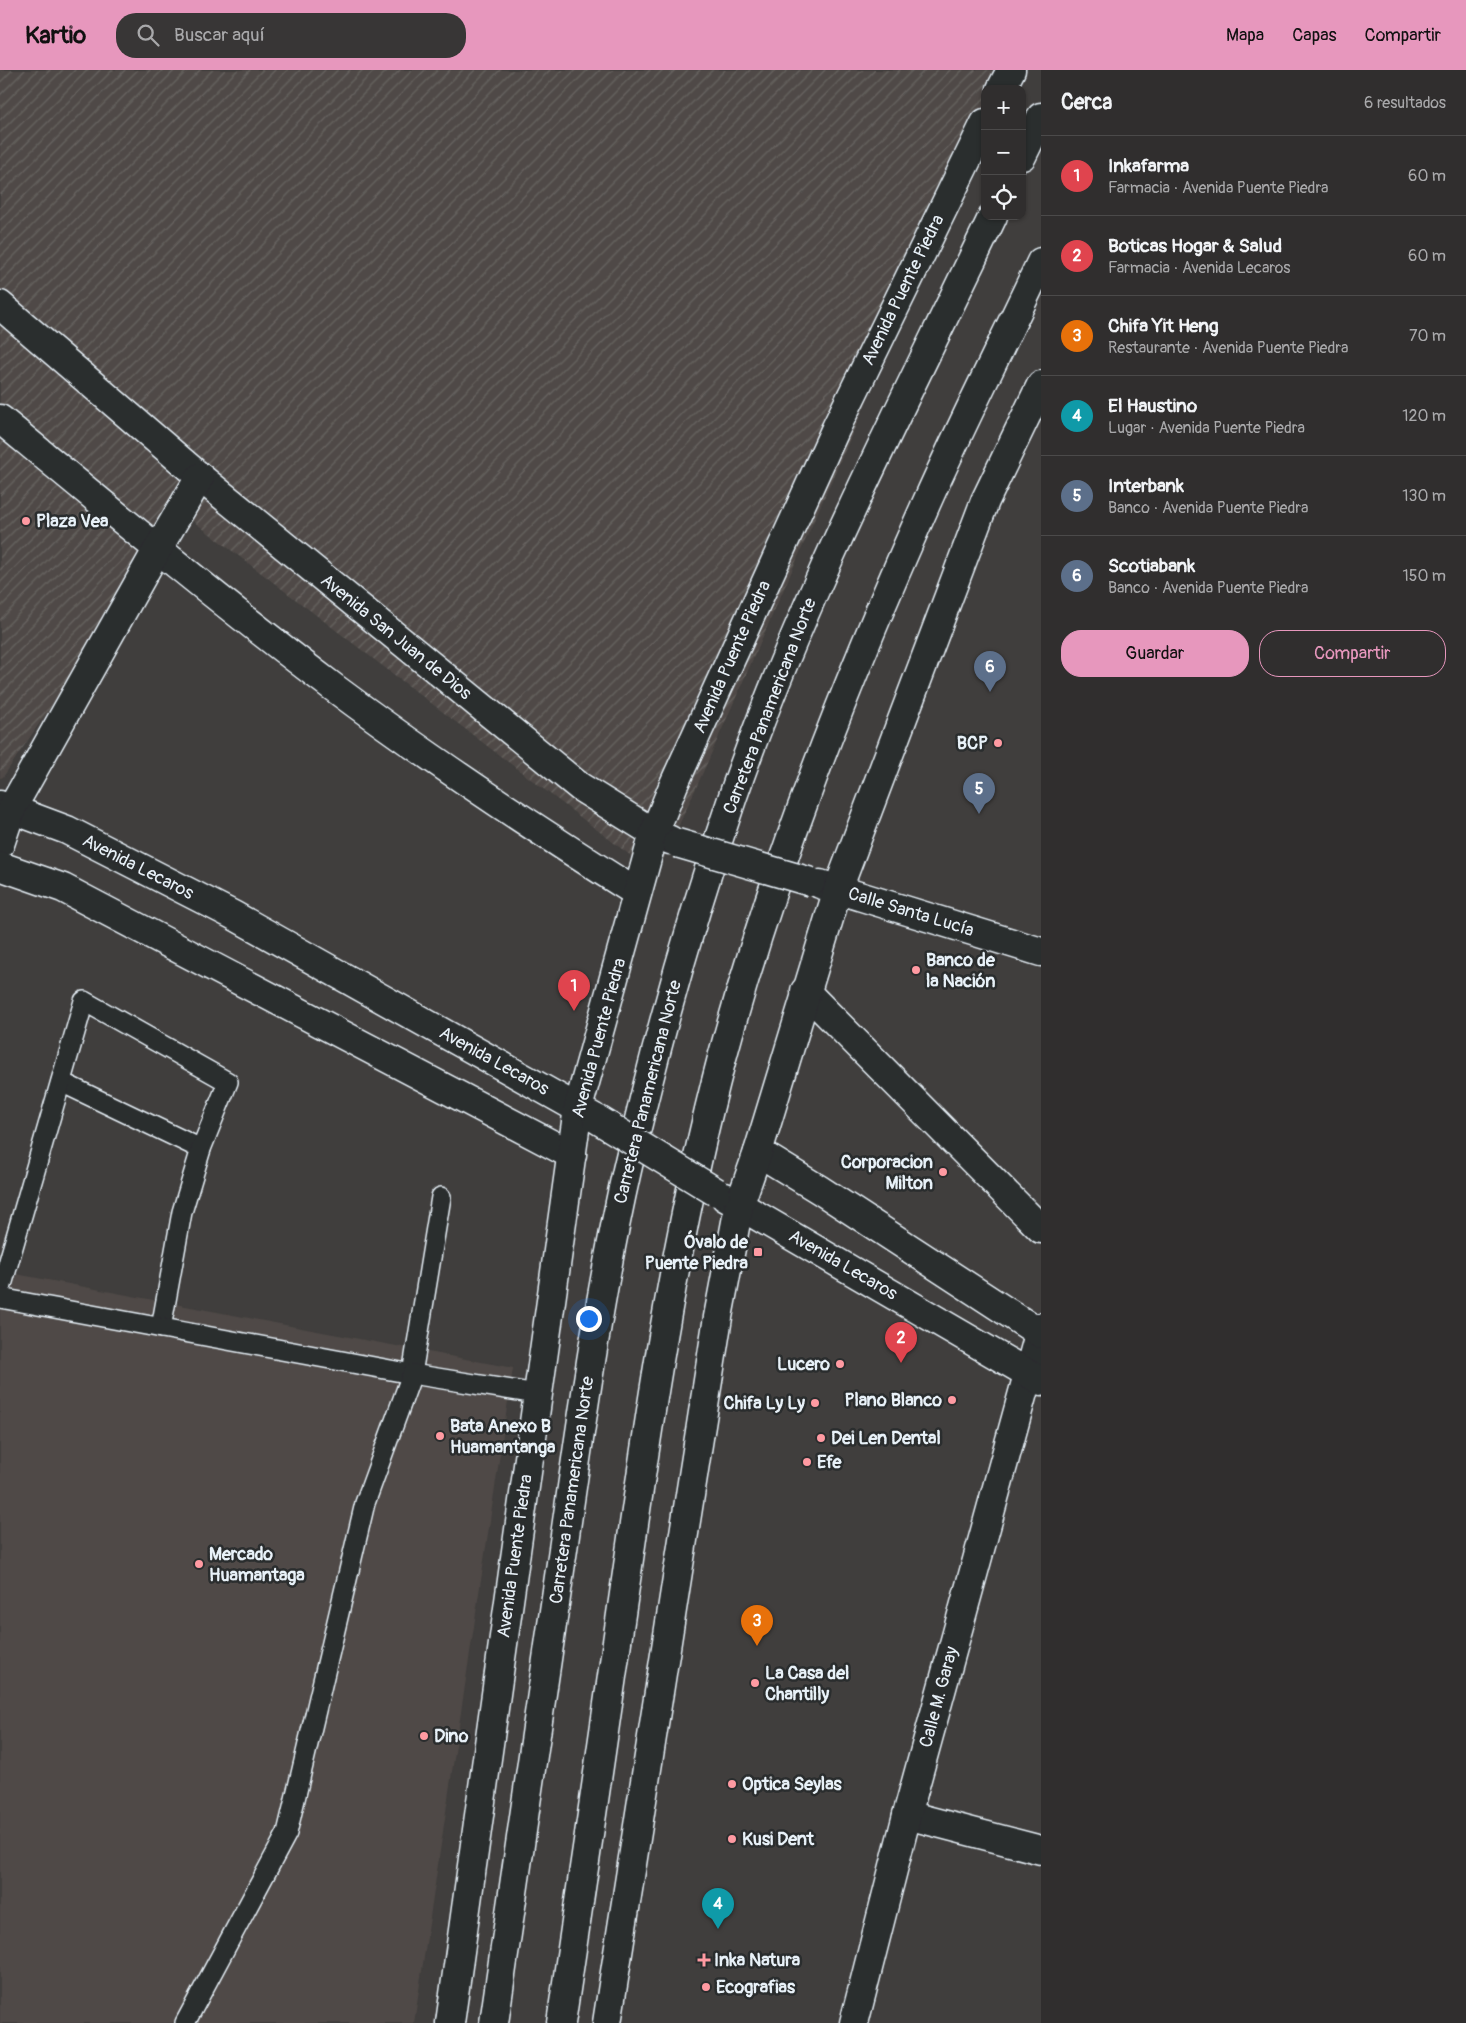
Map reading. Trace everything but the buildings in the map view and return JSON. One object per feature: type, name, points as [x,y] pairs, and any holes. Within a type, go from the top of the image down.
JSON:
[{"type":"main road","points":[[1003,85],[1011,70]]},
{"type":"main road","points":[[1026,148],[1041,117]]},
{"type":"main road","name":"Avenida Puente Piedra","points":[[450,2023],[572,1155],[588,1113],[637,894],[665,838],[674,784],[836,428],[982,130]]},
{"type":"main road","name":"Carretera Panamericana Norte","points":[[494,2023],[581,1424],[603,1292],[626,1173],[675,980],[733,796],[766,706],[832,554],[991,220]]},
{"type":"main road","points":[[562,2023],[655,1377],[678,1250],[722,1058],[747,972],[798,818],[836,719],[927,501],[1041,262]]},
{"type":"main road","name":"Avenida San Juan de Dios","points":[[0,305],[200,477],[580,787],[665,838],[838,889]]},
{"type":"main road","points":[[607,2023],[718,1317],[727,1199],[758,1152],[805,991],[838,889],[985,502],[1041,385]]},
{"type":"main road","points":[[0,419],[157,550],[334,688],[528,825],[637,894]]},
{"type":"main road","points":[[0,844],[6,806],[200,477]]},
{"type":"main road","name":"Avenida Lecaros","points":[[6,806],[67,830],[233,915],[588,1113],[727,1199],[794,1236],[1034,1377]]},
{"type":"main road","points":[[0,866],[63,888],[572,1155]]},
{"type":"main road","name":"Calle Santa Lucía","points":[[838,889],[1041,952]]},
{"type":"main road","points":[[805,991],[1041,1229]]},
{"type":"main road","points":[[758,1152],[1040,1331]]},
{"type":"main road","name":"Calle M. Garay","points":[[854,2023],[908,1815],[1034,1377],[1040,1331]]},
{"type":"main road","points":[[908,1815],[1041,1850]]},
{"type":"lane","points":[[0,1292],[84,1001],[228,1082],[201,1149],[182,1212],[161,1328]]},
{"type":"lane","points":[[61,1082],[201,1149]]},
{"type":"lane","points":[[185,2023],[287,1833],[365,1503],[412,1374],[441,1198]]},
{"type":"lane","points":[[0,1298],[412,1374],[537,1394]]},
{"type":"shaded area","points":[[0,70],[1013,70],[1006,85],[981,85],[981,142],[656,875],[180,511],[157,550],[3,777],[0,778]]},
{"type":"shaded area","points":[[0,1271],[513,1368],[414,2023],[0,2023]]},
{"type":"place","name":"Plaza Vea","points":[[26,521]]},
{"type":"place","name":"Scotiabank","points":[[990,692]]},
{"type":"place","name":"BCP","points":[[998,743]]},
{"type":"place","name":"Interbank","points":[[979,814]]},
{"type":"place","name":"Banco de la Nación","points":[[916,970]]},
{"type":"place","name":"Inkafarma","points":[[574,1011]]},
{"type":"place","name":"Corporacion Milton","points":[[943,1172]]},
{"type":"place","name":"Óvalo de Puente Piedra","points":[[758,1252]]},
{"type":"place","name":"Boticas Hogar & Salud","points":[[901,1363]]},
{"type":"place","name":"Lucero","points":[[840,1364]]},
{"type":"place","name":"Plano Blanco","points":[[952,1400]]},
{"type":"place","name":"Chifa Ly Ly","points":[[815,1403]]},
{"type":"place","name":"Bata Anexo B Huamantanga","points":[[440,1436]]},
{"type":"place","name":"Dei Len Dental","points":[[821,1438]]},
{"type":"place","name":"Efe","points":[[807,1462]]},
{"type":"place","name":"Mercado Huamantaga","points":[[199,1564]]},
{"type":"place","name":"Chifa Yit Heng","points":[[757,1646]]},
{"type":"place","name":"La Casa del Chantilly","points":[[755,1683]]},
{"type":"place","name":"Dino","points":[[424,1736]]},
{"type":"place","name":"Optica Seylas","points":[[732,1784]]},
{"type":"place","name":"Kusi Dent","points":[[732,1839]]},
{"type":"place","name":"El Haustino","points":[[718,1929]]},
{"type":"place","name":"Inka Natura","points":[[704,1960]]},
{"type":"place","name":"Ecografias","points":[[706,1987]]}]
